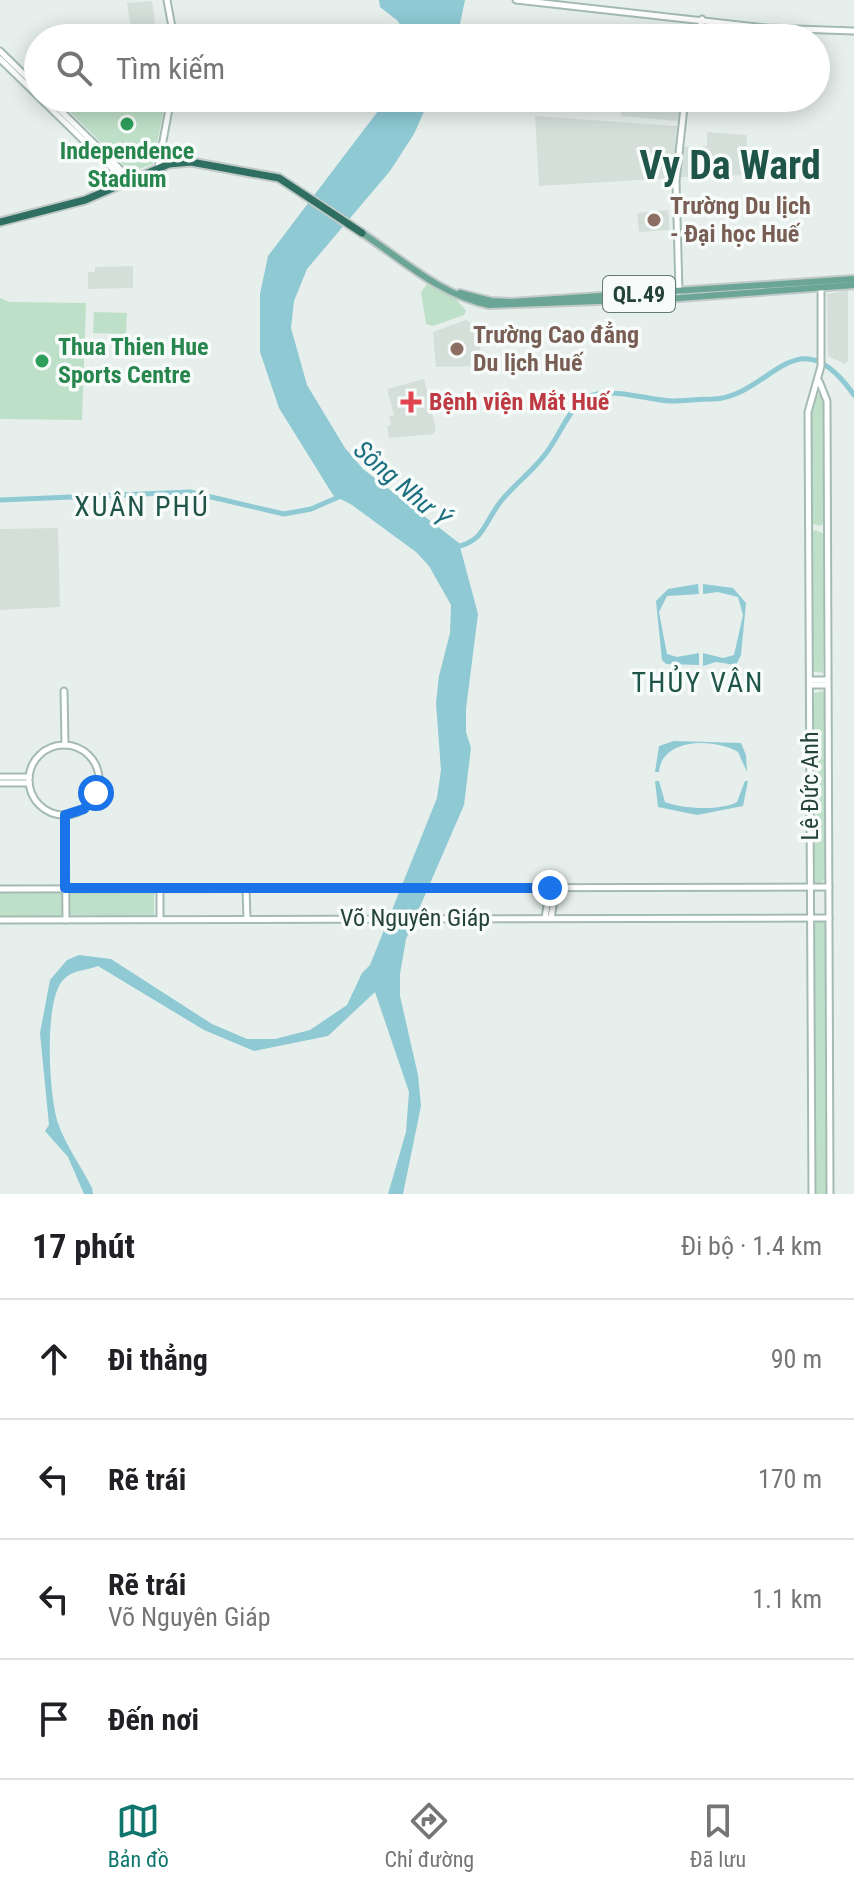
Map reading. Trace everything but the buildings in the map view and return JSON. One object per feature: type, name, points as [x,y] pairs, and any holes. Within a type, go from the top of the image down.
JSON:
[{"type":"highway","name":"QL.49","points":[[0,222],[85,200],[158,168],[182,162],[204,163],[279,178],[362,233]]},
{"type":"main road","name":"QL.49","points":[[362,233],[467,300],[496,306],[854,285]]},
{"type":"main road","name":"QL.49","points":[[679,295],[854,279]]},
{"type":"street","points":[[167,0],[171,24]]},
{"type":"street","points":[[516,0],[738,24]]},
{"type":"street","points":[[701,24],[702,19]]},
{"type":"street","points":[[830,30],[854,31]]},
{"type":"street","points":[[0,51],[24,80]]},
{"type":"street","points":[[0,59],[24,76]]},
{"type":"street","points":[[56,112],[72,126]]},
{"type":"street","points":[[60,112],[126,182]]},
{"type":"street","points":[[158,168],[168,112]]},
{"type":"street","points":[[679,295],[676,181],[682,112]]},
{"type":"street","name":"Lê Đức Anh","points":[[821,288],[820,378],[827,401],[830,1194]]},
{"type":"street","name":"Lê Đức Anh","points":[[812,1194],[808,412],[811,394],[820,378]]},
{"type":"street","points":[[810,682],[827,682]]},
{"type":"street","points":[[64,691],[65,745]]},
{"type":"street","points":[[65,745],[89,756],[99,780],[89,804],[65,815],[41,806],[29,780],[41,754],[65,745]]},
{"type":"street","points":[[0,780],[29,780]]},
{"type":"street","points":[[65,815],[66,920]]},
{"type":"street","name":"Võ Nguyên Giáp","points":[[0,889],[829,887]]},
{"type":"street","points":[[160,888],[160,919]]},
{"type":"street","points":[[246,888],[247,919]]},
{"type":"street","points":[[548,918],[553,888]]},
{"type":"street","name":"Võ Nguyên Giáp","points":[[0,920],[829,918]]},
{"type":"shaded area","points":[[152,1],[155,24],[130,24],[127,3]]},
{"type":"shaded area","points":[[621,112],[679,112],[677,121],[621,116]]},
{"type":"shaded area","points":[[535,116],[677,126],[673,178],[539,186]]},
{"type":"shaded area","points":[[707,132],[747,135],[746,175],[681,177],[682,147],[707,146]]},
{"type":"shaded area","name":"Trường Du lịch - Đại học Huế","points":[[668,210],[670,230],[639,232],[637,213]]},
{"type":"shaded area","points":[[133,266],[133,288],[88,289],[88,272],[95,272],[95,267]]},
{"type":"shaded area","points":[[848,290],[848,361],[845,364],[828,356],[827,294]]},
{"type":"shaded area","name":"Trường Cao đẳng Du lịch Huế","points":[[466,320],[471,323],[485,362],[482,366],[436,367],[433,332]]},
{"type":"shaded area","name":"Bệnh viện Mắt Huế","points":[[424,379],[436,430],[433,434],[389,438],[387,426],[391,425],[389,417],[394,415],[387,389]]},
{"type":"shaded area","points":[[58,528],[60,607],[0,610],[0,529]]},
{"type":"green space","name":"Independence Stadium","points":[[70,112],[163,112],[153,164],[131,172]]},
{"type":"green space","points":[[427,284],[453,295],[466,311],[464,315],[433,326],[426,324],[421,292]]},
{"type":"green space","name":"Thua Thien Hue Sports Centre","points":[[0,298],[10,302],[86,303],[82,420],[0,419]]},
{"type":"green space","points":[[94,312],[127,313],[126,334],[93,333]]},
{"type":"green space","points":[[820,394],[825,400],[826,522],[819,526],[811,523],[811,402],[813,396]]},
{"type":"green space","points":[[815,530],[825,534],[823,673],[811,671],[811,533]]},
{"type":"green space","points":[[822,691],[826,694],[826,878],[819,885],[813,882],[811,694]]},
{"type":"green space","points":[[0,890],[61,890],[63,916],[0,917]]},
{"type":"green space","points":[[154,890],[154,917],[69,915],[70,891]]},
{"type":"green space","points":[[815,920],[823,920],[826,925],[827,1194],[812,1194]]},
{"type":"water","points":[[379,0],[465,0],[460,24],[400,24],[380,7]]},
{"type":"water","name":"Sông Như Ý","points":[[377,112],[424,112],[414,134],[390,171],[307,269],[294,301],[291,328],[307,385],[345,448],[363,469],[459,543],[478,614],[466,709],[466,732],[471,748],[464,805],[406,939],[400,974],[400,996],[418,1075],[421,1106],[403,1194],[388,1194],[406,1132],[409,1092],[375,992],[328,1036],[254,1051],[204,1030],[98,966],[64,979],[57,990],[50,1026],[50,1071],[55,1110],[65,1139],[92,1188],[93,1194],[84,1194],[68,1157],[45,1131],[49,1125],[40,1033],[50,980],[67,960],[79,955],[111,959],[212,1024],[247,1039],[275,1039],[310,1030],[347,1005],[362,973],[370,965],[437,798],[441,770],[436,703],[450,633],[451,605],[429,566],[416,552],[352,505],[333,495],[279,408],[260,352],[260,294],[268,256]]},
{"type":"water","points":[[698,584],[699,594],[667,596],[659,612],[667,654],[677,657],[699,653],[699,665],[666,664],[662,660],[656,601],[668,589]]},
{"type":"water","points":[[703,584],[733,588],[746,603],[741,655],[736,665],[716,662],[703,666],[703,653],[723,658],[734,655],[743,615],[738,597],[718,592],[703,594]]},
{"type":"water","points":[[674,741],[741,743],[746,755],[747,772],[738,752],[704,743],[669,752],[659,772],[655,772],[659,746]]},
{"type":"water","points":[[655,781],[659,781],[665,802],[701,808],[737,802],[745,781],[748,781],[743,806],[697,815],[658,807]]},
{"type":"waterway","name":"Sông Như Ý","points":[[456,547],[478,536],[501,501],[542,459],[573,410],[586,398],[609,393],[671,401],[713,399],[733,395],[799,359],[816,360],[834,371],[854,395]]},
{"type":"waterway","points":[[0,500],[190,492],[284,514],[311,509],[341,496]]},
{"type":"place","name":"Independence Stadium","points":[[127,124]]},
{"type":"place","name":"Trường Du lịch - Đại học Huế","points":[[654,220]]},
{"type":"place","name":"Trường Cao đẳng Du lịch Huế","points":[[457,349]]},
{"type":"place","name":"Thua Thien Hue Sports Centre","points":[[42,361]]},
{"type":"place","name":"Bệnh viện Mắt Huế","points":[[411,402]]},
{"type":"district","name":"Vy Da Ward","points":[[730,165]]},
{"type":"district","name":"XUÂN PHÚ","points":[[142,506]]},
{"type":"district","name":"THỦY VÂN","points":[[698,682]]},
{"type":"route","points":[[96,793],[84,809],[65,815],[65,888],[550,888]]}]
